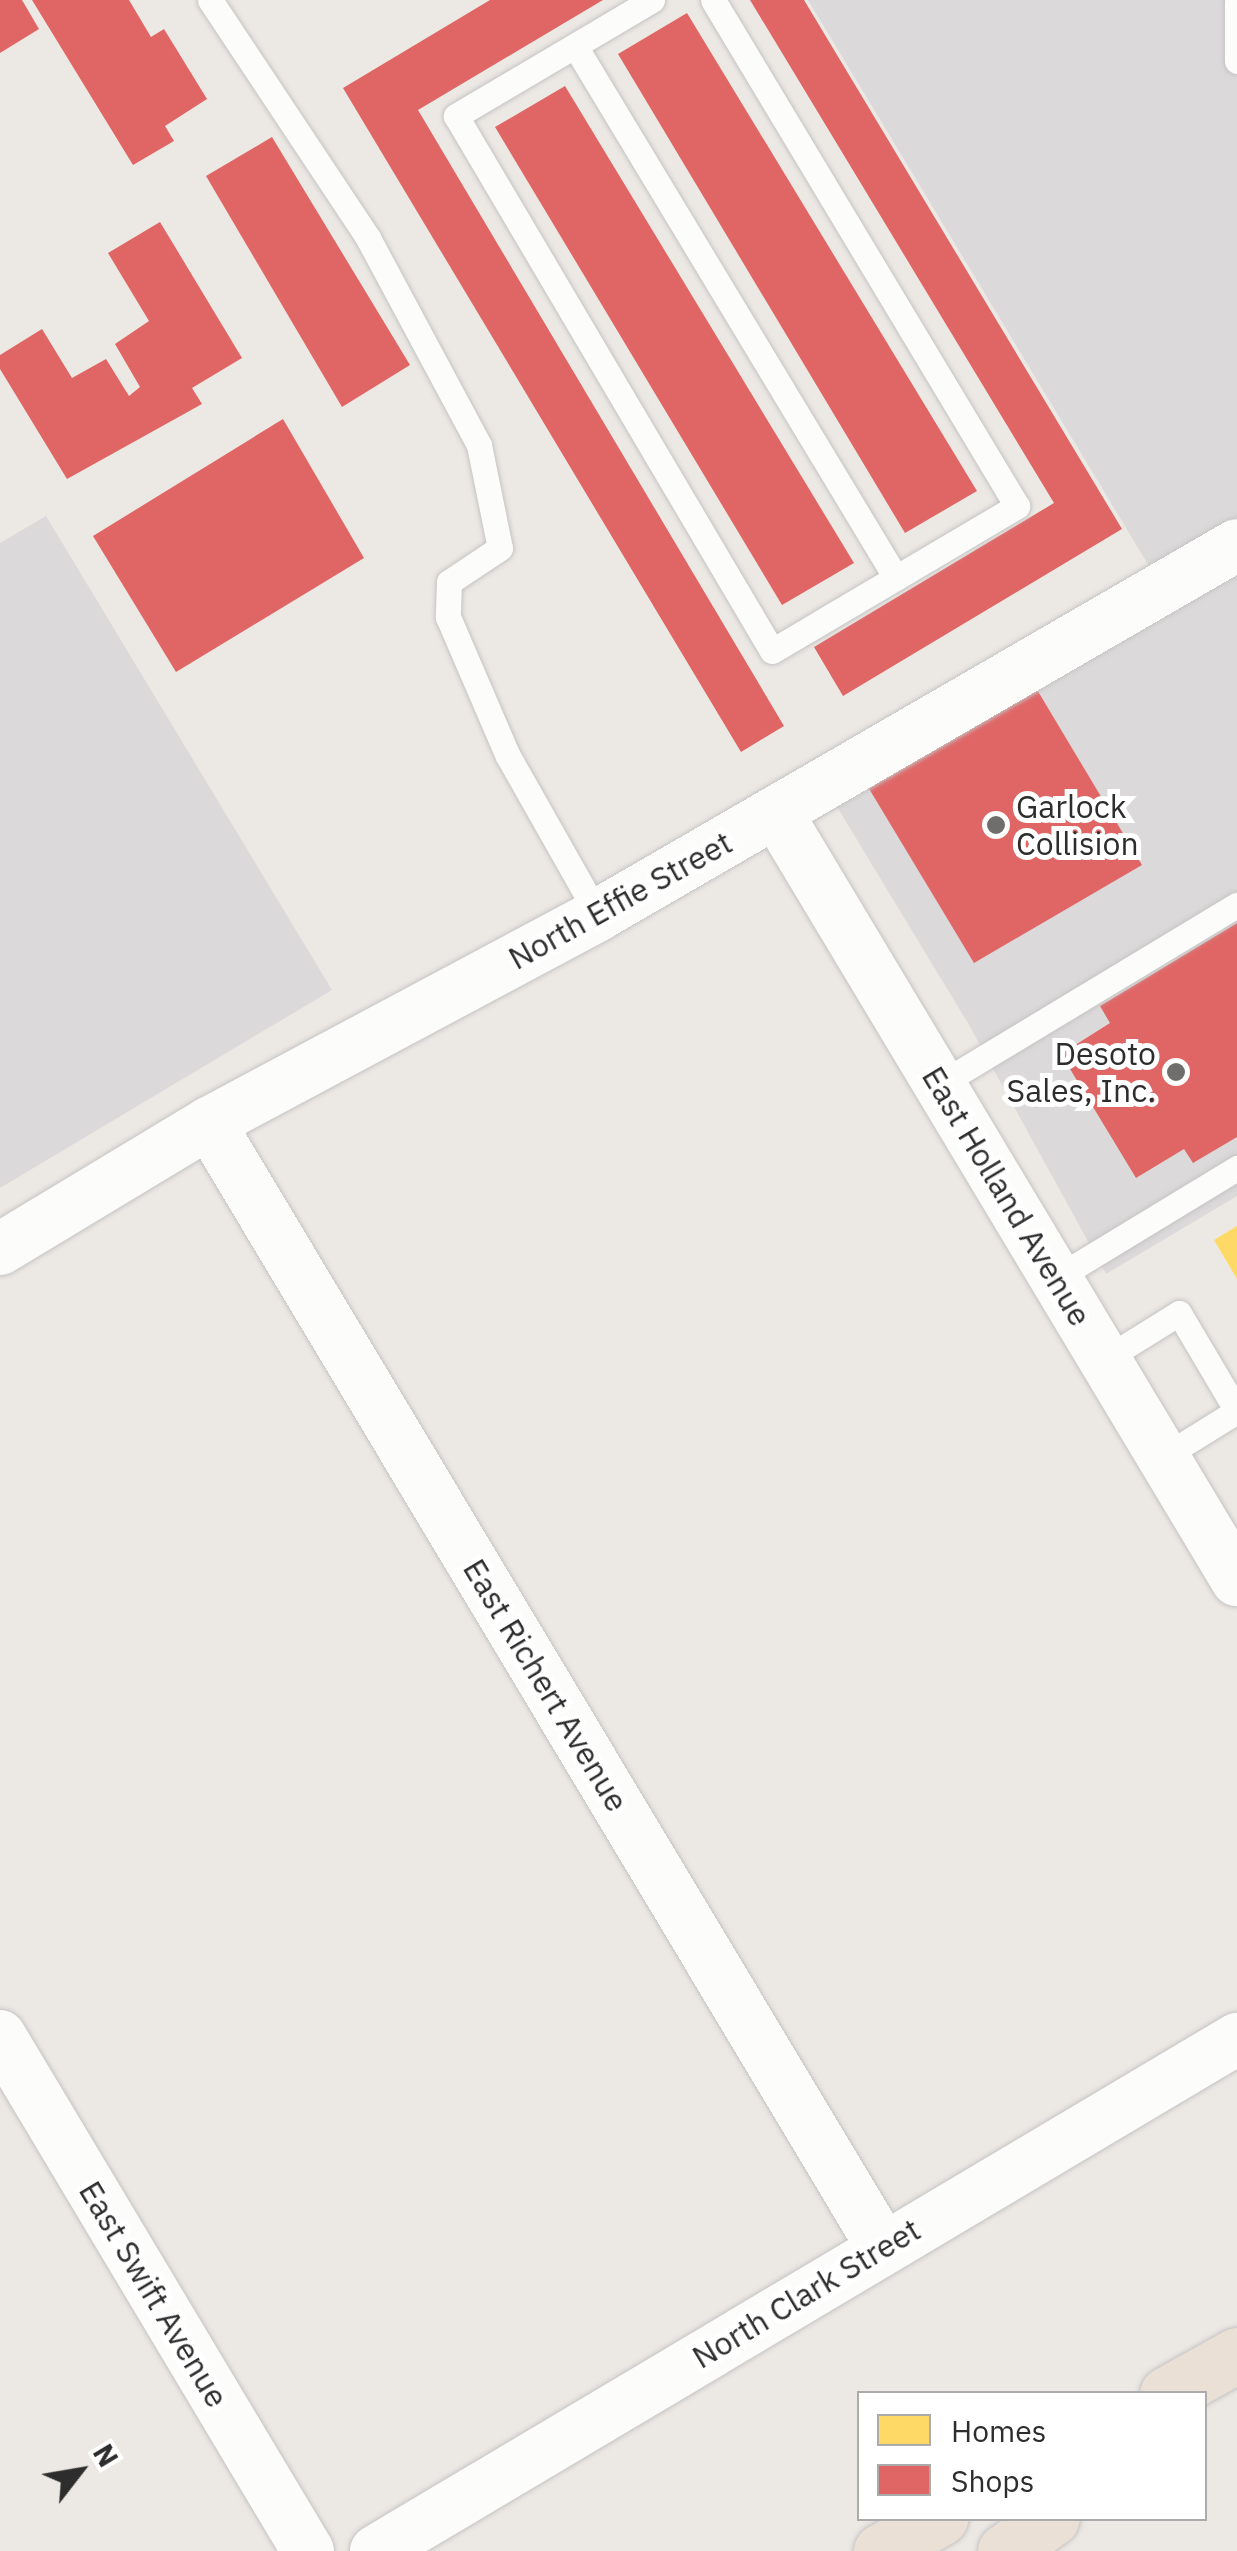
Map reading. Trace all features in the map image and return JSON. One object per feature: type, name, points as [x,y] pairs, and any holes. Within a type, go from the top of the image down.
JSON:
[{"type":"highway","points":[[1172,2391],[1237,2355]]},
{"type":"highway","points":[[1207,2413],[1237,2393]]},
{"type":"highway","points":[[882,2551],[935,2521]]},
{"type":"highway","points":[[1004,2551],[1048,2521]]},
{"type":"street","name":"North Effie Street","points":[[0,1248],[209,1123],[598,914],[1237,545]]},
{"type":"street","name":"East Holland Avenue","points":[[776,812],[1163,1457],[1228,1547]]},
{"type":"street","name":"East Richert Avenue","points":[[209,1123],[882,2246]]},
{"type":"street","name":"East Swift Avenue","points":[[0,2036],[308,2551]]},
{"type":"street","name":"North Clark Street","points":[[376,2551],[882,2246],[1237,2039]]},
{"type":"lane","points":[[210,0],[368,238],[479,445],[500,548],[449,582],[448,617],[508,756],[598,914]]},
{"type":"lane","points":[[652,0],[597,19],[575,46],[456,116],[772,651],[1017,506],[713,0]]},
{"type":"lane","points":[[1237,2],[1237,61]]},
{"type":"lane","points":[[575,46],[896,578]]},
{"type":"lane","points":[[940,1084],[1237,905]]},
{"type":"lane","points":[[1056,1278],[1237,1168]]},
{"type":"lane","points":[[1105,1359],[1179,1313],[1237,1411],[1163,1457]]},
{"type":"shaded area","points":[[808,0],[1237,0],[1237,1196],[1106,1274],[969,1025],[816,772],[1152,571]]},
{"type":"shaded area","points":[[46,516],[332,990],[0,1188],[0,543]]},
{"type":"building: Homes","points":[[1237,1226],[1237,1279],[1214,1240]]},
{"type":"building: Shops","points":[[0,0],[22,0],[39,29],[0,53]]},
{"type":"building: Shops","points":[[32,0],[129,0],[151,37],[164,29],[207,99],[165,126],[174,141],[133,165]]},
{"type":"building: Shops","points":[[490,0],[603,0],[418,110],[784,726],[741,752],[343,88]]},
{"type":"building: Shops","points":[[750,0],[804,0],[1122,529],[843,696],[814,647],[1054,503]]},
{"type":"building: Shops","points":[[687,13],[977,491],[905,533],[618,54]]},
{"type":"building: Shops","points":[[565,86],[854,563],[782,605],[495,127]]},
{"type":"building: Shops","points":[[272,137],[410,365],[342,407],[206,176]]},
{"type":"building: Shops","points":[[160,222],[242,358],[192,388],[202,404],[67,479],[0,369],[0,355],[42,329],[72,378],[106,359],[129,396],[140,387],[115,344],[149,321],[108,253]]},
{"type":"building: Shops","points":[[283,419],[364,558],[176,672],[93,536]]},
{"type":"building: Shops","points":[[1036,688],[1142,865],[974,963],[868,787]]},
{"type":"building: Shops","points":[[1237,923],[1237,1137],[1193,1163],[1184,1149],[1136,1178],[1061,1054],[1110,1023],[1100,1006]]},
{"type":"place","name":"Garlock Collision","points":[[996,825]]},
{"type":"place","name":"Desoto Sales, Inc.","points":[[1176,1072]]}]
